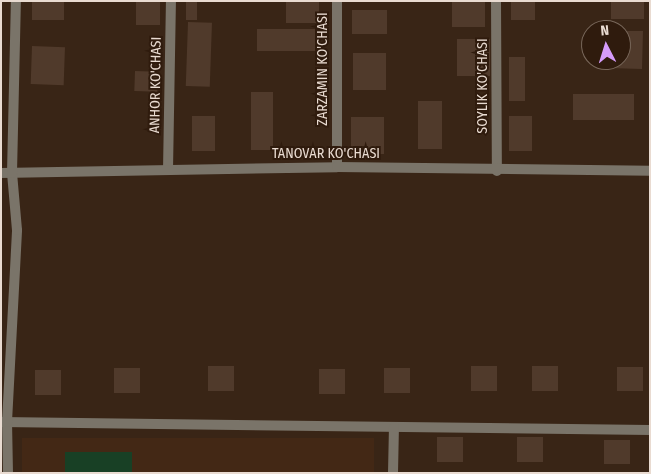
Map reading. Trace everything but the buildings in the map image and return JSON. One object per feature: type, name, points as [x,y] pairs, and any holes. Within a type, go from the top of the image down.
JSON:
[{"type":"street","points":[[8,473],[4,422],[17,230],[12,173],[16,1]]},
{"type":"street","name":"ANHOR KO'CHASI","points":[[168,170],[171,1]]},
{"type":"street","name":"ZARZAMIN KO'CHASI","points":[[337,1],[337,166]]},
{"type":"street","name":"SOYLIK KO'CHASI","points":[[496,1],[497,171]]},
{"type":"street","name":"TANOVAR KO'CHASI","points":[[1,172],[337,166],[497,171],[650,171]]},
{"type":"street","points":[[4,422],[650,430]]},
{"type":"street","points":[[393,473],[394,427]]},
{"type":"shaded area","points":[[22,438],[374,438],[374,473],[22,473]]},
{"type":"green space","points":[[65,452],[132,452],[132,473],[65,473]]}]
